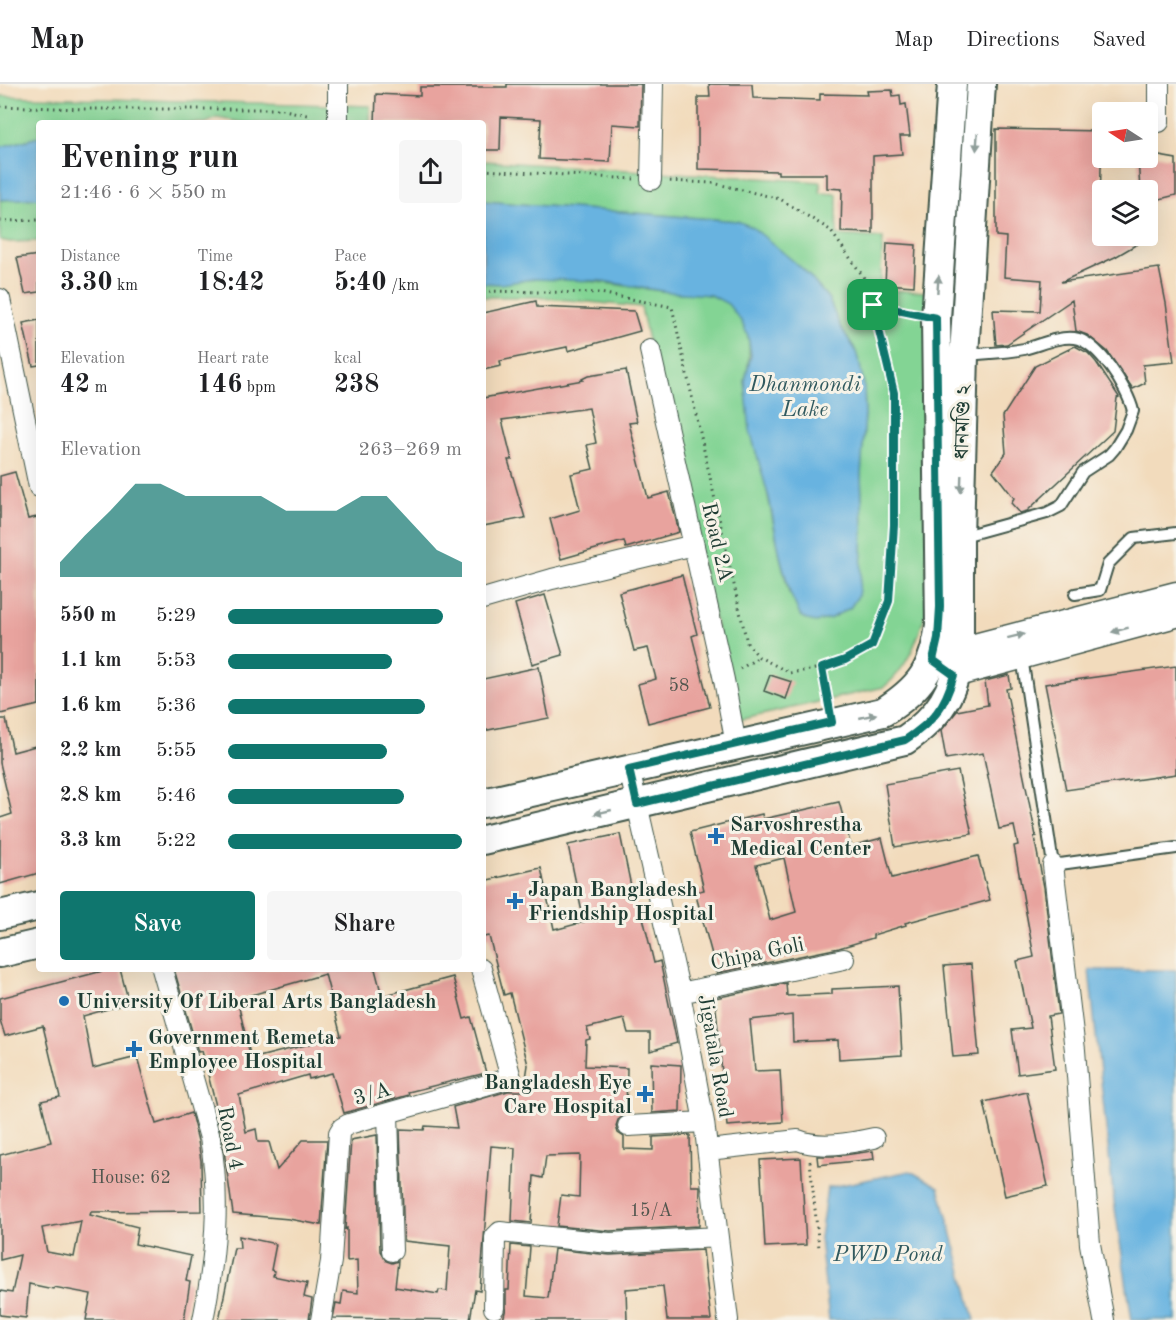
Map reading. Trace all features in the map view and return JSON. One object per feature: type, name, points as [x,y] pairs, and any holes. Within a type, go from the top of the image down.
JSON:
[{"type":"main road","name":"ধানমণ্ডি ২","points":[[949,662],[939,631],[936,318],[952,84]]},
{"type":"main road","name":"ধানমণ্ডি ২","points":[[637,804],[905,740],[934,718],[944,704],[959,537],[964,355],[981,84]]},
{"type":"main road","name":"ধানমণ্ডি ২","points":[[486,802],[883,712],[949,662]]},
{"type":"main road","points":[[486,839],[637,804]]},
{"type":"main road","points":[[0,915],[36,907]]},
{"type":"main road","points":[[0,953],[36,945]]},
{"type":"street","points":[[338,84],[338,120]]},
{"type":"street","points":[[651,180],[654,84]]},
{"type":"street","points":[[1158,122],[1159,84]]},
{"type":"street","points":[[0,299],[36,473]]},
{"type":"street","name":"Road 2A","points":[[650,350],[724,680],[736,745]]},
{"type":"street","points":[[486,598],[552,579],[694,546]]},
{"type":"street","points":[[949,662],[1176,594]]},
{"type":"street","points":[[949,662],[1022,657],[1176,615]]},
{"type":"street","name":"Jigatala Road","points":[[629,769],[680,993],[704,1122],[728,1320]]},
{"type":"street","points":[[1053,865],[1075,1050],[1090,1244],[1104,1320]]},
{"type":"street","name":"Chipa Goli","points":[[680,993],[844,959]]},
{"type":"street","name":"Road 4","points":[[163,972],[214,1159],[216,1225],[204,1320]]},
{"type":"street","name":"3/A","points":[[321,1320],[331,1262],[339,1133],[342,1128],[349,1124],[511,1078],[482,972]]},
{"type":"street","points":[[388,1113],[392,1251]]},
{"type":"street","points":[[628,1126],[704,1122]]},
{"type":"street","points":[[708,1150],[798,1140],[809,1144],[857,1142],[874,1138]]},
{"type":"street","points":[[494,1308],[495,1237],[500,1232],[610,1243],[718,1237]]},
{"type":"lane","points":[[959,537],[1047,513],[1061,506],[1083,472],[1109,455],[1115,448],[1126,430],[1133,411],[1131,400],[1123,384],[1110,366],[1094,350],[1077,338],[1066,338],[1008,352],[964,355]]},
{"type":"lane","points":[[1075,594],[1100,590],[1108,564],[1134,538],[1176,533]]},
{"type":"lane","points":[[1022,657],[1053,865],[1176,848]]},
{"type":"path","points":[[0,106],[83,109],[280,109],[307,115],[309,120]]},
{"type":"path","points":[[486,170],[713,183],[780,199],[830,230],[864,276],[894,393],[894,525],[889,601],[872,645],[845,660],[822,668],[790,673],[759,657],[747,643],[672,308],[600,293],[486,291]]},
{"type":"path","points":[[0,221],[36,220]]},
{"type":"path","points":[[873,305],[936,318]]},
{"type":"path","points":[[822,668],[832,722]]},
{"type":"path","points":[[809,1144],[819,1248]]},
{"type":"green space","points":[[0,96],[370,106],[370,120],[229,120],[217,118],[213,120],[125,120],[119,118],[36,120],[36,138],[0,147]]},
{"type":"green space","points":[[486,161],[821,182],[820,193],[837,194],[837,235],[883,238],[880,290],[929,292],[926,612],[915,643],[905,663],[884,687],[739,720],[641,307],[536,297],[486,297],[486,283],[551,279],[709,295],[728,304],[742,322],[748,340],[749,360],[745,381],[789,593],[829,619],[850,608],[858,596],[863,528],[861,475],[865,414],[864,384],[855,349],[840,326],[828,298],[738,221],[486,201]]},
{"type":"green space","points":[[36,198],[36,241],[0,240],[0,200]]},
{"type":"water","points":[[36,138],[36,198],[0,200],[0,147]]},
{"type":"water","name":"Dhanmondi Lake","points":[[486,201],[737,221],[752,227],[805,271],[828,298],[840,326],[855,349],[864,385],[861,574],[858,596],[850,608],[829,619],[816,622],[807,620],[800,615],[790,593],[769,498],[750,431],[745,381],[751,355],[748,336],[741,321],[728,304],[711,295],[668,292],[601,281],[533,279],[501,284],[486,283]]},
{"type":"water","points":[[1089,970],[1176,970],[1176,1320],[1132,1320],[1114,1202]]},
{"type":"water","name":"PWD Pond","points":[[910,1171],[939,1187],[975,1320],[829,1320],[820,1238],[827,1188]]},
{"type":"building","points":[[507,84],[641,84],[640,126],[612,124],[610,162],[539,159],[541,119],[501,117],[500,150],[486,150],[486,120],[375,120],[376,94],[420,96],[420,87],[507,87]]},
{"type":"building","points":[[709,84],[752,84],[753,98],[820,100],[820,94],[868,95],[867,91],[892,90],[893,96],[900,95],[901,105],[906,104],[910,136],[900,136],[902,154],[873,156],[873,233],[841,232],[842,189],[827,188],[827,174],[778,174],[778,171],[698,169],[698,97],[710,97]]},
{"type":"building","points":[[996,129],[1092,131],[1092,168],[1101,168],[1101,180],[1092,180],[1092,246],[1134,246],[1061,282],[1159,268],[1174,362],[1143,365],[1145,383],[1133,389],[1107,351],[1087,335],[1076,331],[1072,300],[1007,344],[996,345],[993,310],[1040,311],[1042,280],[1004,277],[1006,237],[996,236]]},
{"type":"building","points":[[1158,156],[1176,159],[1176,195],[1158,200],[1158,180],[1139,180],[1139,168],[1158,168]]},
{"type":"building","points":[[887,243],[916,245],[914,286],[885,284]]},
{"type":"building","points":[[36,255],[36,292],[25,294],[17,258]]},
{"type":"building","points":[[536,301],[537,307],[634,311],[640,331],[568,351],[567,347],[500,361],[501,366],[486,369],[486,312]]},
{"type":"building","points":[[36,321],[36,366],[33,366],[23,323]]},
{"type":"building","points":[[1075,346],[1088,353],[1096,362],[1119,397],[1113,431],[1027,511],[1020,513],[1011,503],[1014,498],[993,471],[1006,453],[1003,416],[1035,366]]},
{"type":"building","points":[[626,370],[637,422],[629,423],[648,498],[669,492],[679,532],[626,548],[624,541],[561,559],[550,519],[580,510],[571,474],[593,469],[587,445],[596,443],[589,408],[502,420],[512,460],[508,460],[525,518],[486,525],[486,397],[583,380],[588,376]]},
{"type":"building","points":[[15,472],[28,519],[36,517],[36,706],[0,714],[0,476]]},
{"type":"building","points":[[682,575],[697,634],[692,636],[710,707],[648,723],[638,684],[656,679],[648,648],[634,651],[619,592]]},
{"type":"building","points":[[545,595],[563,655],[532,664],[515,604]]},
{"type":"building","points":[[1176,666],[1176,774],[1066,790],[1045,684]]},
{"type":"building","points":[[539,667],[549,718],[486,730],[486,678]]},
{"type":"building","points":[[770,675],[792,682],[786,699],[764,691]]},
{"type":"building","points":[[1009,675],[1011,688],[1006,689],[1036,836],[1034,837],[1044,887],[1059,1014],[1048,1016],[1055,1069],[1018,1074],[1012,1030],[1031,1028],[1017,961],[1034,957],[1014,846],[1018,845],[1014,826],[999,829],[983,753],[946,759],[941,731],[957,711],[988,705],[985,681]]},
{"type":"building","points":[[0,719],[6,719],[13,752],[36,746],[36,874],[0,884],[0,818],[12,814],[0,763]]},
{"type":"building","points":[[958,771],[972,834],[895,847],[885,784]]},
{"type":"building","points":[[839,802],[851,846],[882,838],[892,878],[978,856],[990,900],[905,923],[906,925],[873,935],[873,938],[839,948],[717,973],[695,892],[704,890],[690,832],[762,814],[763,819]],"holes":[[[784,858],[796,912],[770,920],[756,865]]]},
{"type":"building","points":[[620,834],[635,905],[640,905],[654,963],[660,961],[677,1043],[650,1051],[650,1033],[628,1033],[624,1019],[587,1028],[590,1039],[586,1040],[585,1066],[627,1068],[626,1114],[618,1120],[616,1126],[618,1133],[624,1137],[624,1149],[653,1150],[653,1137],[690,1135],[691,1186],[700,1186],[699,1226],[610,1231],[557,1226],[561,1195],[579,1197],[580,1155],[546,1156],[543,1178],[534,1176],[531,1223],[512,1221],[515,1148],[491,1146],[480,1291],[475,1290],[470,1320],[333,1318],[336,1303],[341,1304],[343,1291],[358,1293],[357,1260],[347,1261],[347,1228],[345,1229],[351,1140],[377,1135],[380,1251],[386,1261],[392,1263],[398,1261],[395,1287],[438,1294],[439,1290],[447,1291],[450,1246],[404,1241],[400,1129],[424,1130],[425,1126],[457,1128],[453,1107],[508,1091],[524,1091],[528,1065],[510,993],[504,995],[489,936],[486,936],[486,880],[541,868],[554,929],[584,922],[568,845]]},
{"type":"building","points":[[971,964],[979,1055],[953,1057],[944,966]]},
{"type":"building","points":[[99,972],[121,972],[129,1003],[83,1016],[93,1068],[137,1057],[156,1124],[191,1113],[201,1161],[202,1211],[91,1212],[90,1215],[138,1227],[135,1244],[191,1256],[186,1281],[190,1282],[184,1320],[86,1320],[91,1294],[29,1284],[26,1318],[0,1315],[0,1291],[12,1293],[20,1255],[0,1260],[0,1155],[51,1142],[41,1101],[60,1097],[43,1026],[5,1036],[0,1020],[0,998]],"holes":[[[81,1221],[74,1257],[47,1252],[42,1228]]]},
{"type":"building","points":[[175,972],[376,972],[382,996],[453,977],[464,1019],[471,1017],[486,1073],[408,1092],[409,1095],[344,1113],[332,1073],[309,1079],[308,1075],[239,1095],[246,1132],[256,1129],[258,1142],[269,1142],[277,1170],[303,1140],[327,1140],[321,1225],[289,1219],[233,1214],[222,1136],[213,1106],[216,1106],[202,1051],[198,1052]],"holes":[[[325,974],[341,1036],[251,1059],[237,999]]]},
{"type":"building","points":[[786,983],[787,996],[832,994],[832,989],[898,986],[902,1055],[839,1059],[838,1040],[793,1042],[792,1015],[750,1020],[755,1071],[780,1070],[783,1122],[727,1126],[715,998]]},
{"type":"building","points":[[651,1063],[681,1065],[680,1111],[652,1113]]},
{"type":"building","points":[[1027,1092],[1048,1186],[1005,1196],[984,1102]]},
{"type":"building","points":[[873,1151],[874,1159],[818,1165],[817,1156]]},
{"type":"building","points":[[801,1158],[806,1245],[765,1247],[760,1160]]},
{"type":"building","points":[[239,1236],[276,1244],[271,1270],[274,1271],[273,1276],[307,1283],[304,1297],[312,1299],[309,1320],[219,1320],[234,1248],[240,1248]]},
{"type":"building","points":[[511,1245],[530,1247],[526,1296],[548,1298],[554,1249],[610,1255],[703,1250],[711,1320],[667,1320],[663,1286],[626,1289],[627,1320],[503,1320],[506,1290],[509,1290]]},
{"type":"place","name":"Sarvoshrestha Medical Center","points":[[716,836]]},
{"type":"place","name":"Japan Bangladesh Friendship Hospital","points":[[515,901]]},
{"type":"place","name":"University Of Liberal Arts Bangladesh","points":[[64,1001]]},
{"type":"place","name":"Government Remeta Employee Hospital","points":[[134,1049]]},
{"type":"place","name":"Bangladesh Eye Care Hospital","points":[[645,1094]]},
{"type":"route","points":[[873,305],[936,318],[940,625],[933,660],[954,675],[944,704],[934,718],[905,740],[637,804],[629,769],[832,722],[822,668],[845,660],[872,645],[889,601],[894,525],[894,393],[873,305]]}]
